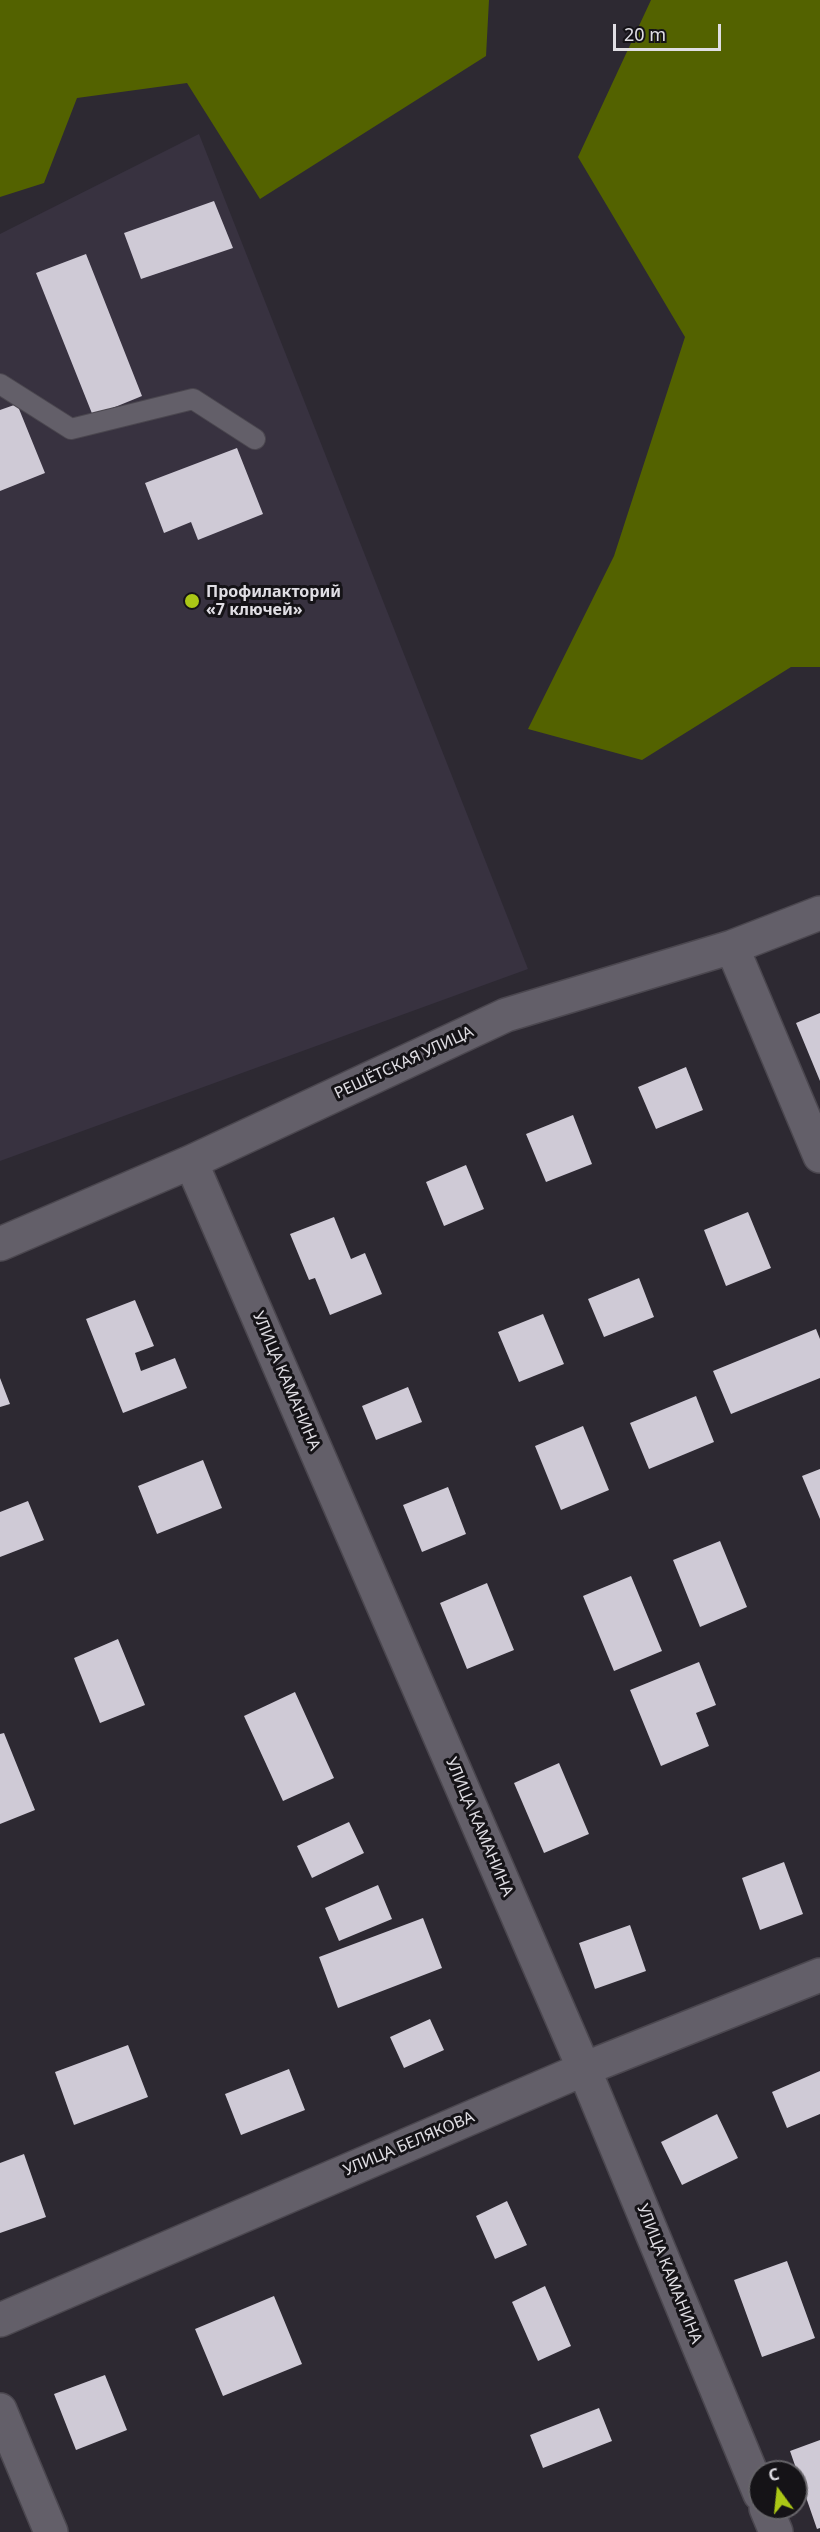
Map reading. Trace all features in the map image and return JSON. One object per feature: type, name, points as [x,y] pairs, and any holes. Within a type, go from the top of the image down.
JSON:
[{"type":"street","name":"РЕШЁТСКАЯ УЛИЦА","points":[[0,1244],[191,1162],[506,1015],[732,947],[820,913]]},
{"type":"street","points":[[732,947],[820,1156]]},
{"type":"street","name":"УЛИЦА КАМАНИНА","points":[[191,1162],[584,2069],[748,2465]]},
{"type":"street","name":"УЛИЦА БЕЛЯКОВА","points":[[0,2320],[584,2069],[820,1975]]},
{"type":"street","points":[[0,2410],[51,2532]]},
{"type":"lane","points":[[0,384],[71,429],[193,399],[255,439]]},
{"type":"shaded area","name":"Профилакторий «7 ключей»","points":[[199,134],[528,969],[0,1161],[0,234]]},
{"type":"green space","points":[[0,0],[489,0],[486,56],[260,199],[187,83],[77,98],[44,183],[0,197]]},
{"type":"green space","points":[[651,0],[820,0],[820,667],[791,667],[642,760],[528,729],[614,556],[685,337],[578,157]]},
{"type":"building","points":[[214,201],[233,248],[141,279],[124,233]]},
{"type":"building","points":[[86,254],[142,396],[93,416],[36,273]]},
{"type":"building","points":[[17,404],[45,473],[0,491],[0,410]]},
{"type":"building","points":[[237,448],[263,514],[198,540],[191,522],[164,533],[145,483]]},
{"type":"building","points":[[820,1013],[820,1081],[796,1023]]},
{"type":"building","points":[[686,1067],[703,1110],[656,1129],[638,1087]]},
{"type":"building","points":[[573,1115],[592,1164],[546,1182],[526,1134]]},
{"type":"building","points":[[466,1165],[484,1209],[444,1226],[426,1182]]},
{"type":"building","points":[[748,1212],[771,1268],[726,1286],[704,1230]]},
{"type":"building","points":[[334,1217],[351,1259],[365,1253],[382,1294],[330,1315],[315,1278],[309,1280],[290,1234]]},
{"type":"building","points":[[639,1278],[654,1317],[604,1337],[588,1299]]},
{"type":"building","points":[[135,1300],[154,1346],[135,1353],[141,1371],[175,1358],[187,1388],[123,1413],[86,1319]]},
{"type":"building","points":[[543,1314],[564,1364],[519,1382],[498,1332]]},
{"type":"building","points":[[816,1329],[820,1339],[820,1378],[731,1414],[713,1371]]},
{"type":"building","points":[[0,1378],[10,1404],[0,1407]]},
{"type":"building","points":[[408,1387],[422,1422],[376,1440],[362,1406]]},
{"type":"building","points":[[696,1396],[714,1442],[649,1469],[630,1423]]},
{"type":"building","points":[[583,1426],[609,1490],[561,1510],[535,1446]]},
{"type":"building","points":[[203,1460],[222,1508],[157,1534],[138,1486]]},
{"type":"building","points":[[820,1469],[820,1519],[802,1476]]},
{"type":"building","points":[[448,1487],[466,1534],[422,1552],[403,1505]]},
{"type":"building","points":[[28,1501],[44,1540],[0,1557],[0,1512]]},
{"type":"building","points":[[720,1541],[747,1607],[700,1627],[673,1560]]},
{"type":"building","points":[[631,1576],[662,1651],[614,1671],[583,1596]]},
{"type":"building","points":[[487,1583],[514,1650],[467,1669],[440,1603]]},
{"type":"building","points":[[118,1639],[145,1705],[100,1723],[74,1658]]},
{"type":"building","points":[[699,1662],[716,1705],[696,1713],[709,1746],[661,1766],[630,1690]]},
{"type":"building","points":[[295,1692],[334,1778],[283,1801],[244,1716]]},
{"type":"building","points":[[4,1733],[35,1810],[0,1824],[0,1734]]},
{"type":"building","points":[[559,1763],[589,1834],[544,1853],[514,1783]]},
{"type":"building","points":[[349,1822],[364,1853],[312,1878],[297,1846]]},
{"type":"building","points":[[784,1862],[803,1914],[760,1930],[742,1878]]},
{"type":"building","points":[[378,1885],[392,1919],[339,1941],[325,1908]]},
{"type":"building","points":[[423,1918],[442,1968],[338,2008],[319,1957]]},
{"type":"building","points":[[630,1925],[646,1971],[595,1989],[579,1943]]},
{"type":"building","points":[[430,2019],[444,2050],[404,2068],[390,2037]]},
{"type":"building","points":[[128,2045],[148,2097],[74,2125],[55,2072]]},
{"type":"building","points":[[289,2069],[305,2110],[241,2135],[225,2094]]},
{"type":"building","points":[[820,2071],[820,2114],[787,2128],[772,2092]]},
{"type":"building","points":[[717,2114],[738,2158],[682,2185],[661,2142]]},
{"type":"building","points":[[24,2154],[46,2217],[0,2233],[0,2163]]},
{"type":"building","points":[[507,2201],[527,2245],[495,2259],[476,2216]]},
{"type":"building","points":[[787,2261],[815,2338],[762,2357],[734,2280]]},
{"type":"building","points":[[545,2286],[571,2346],[538,2361],[512,2302]]},
{"type":"building","points":[[274,2296],[302,2364],[223,2396],[195,2329]]},
{"type":"building","points":[[105,2375],[127,2430],[76,2450],[54,2394]]},
{"type":"building","points":[[599,2408],[612,2441],[543,2468],[530,2435]]},
{"type":"building","points":[[820,2440],[820,2528],[817,2529],[808,2503],[808,2460],[793,2460],[790,2451]]},
{"type":"place","name":"Профилакторий «7 ключей»","points":[[192,601]]}]
